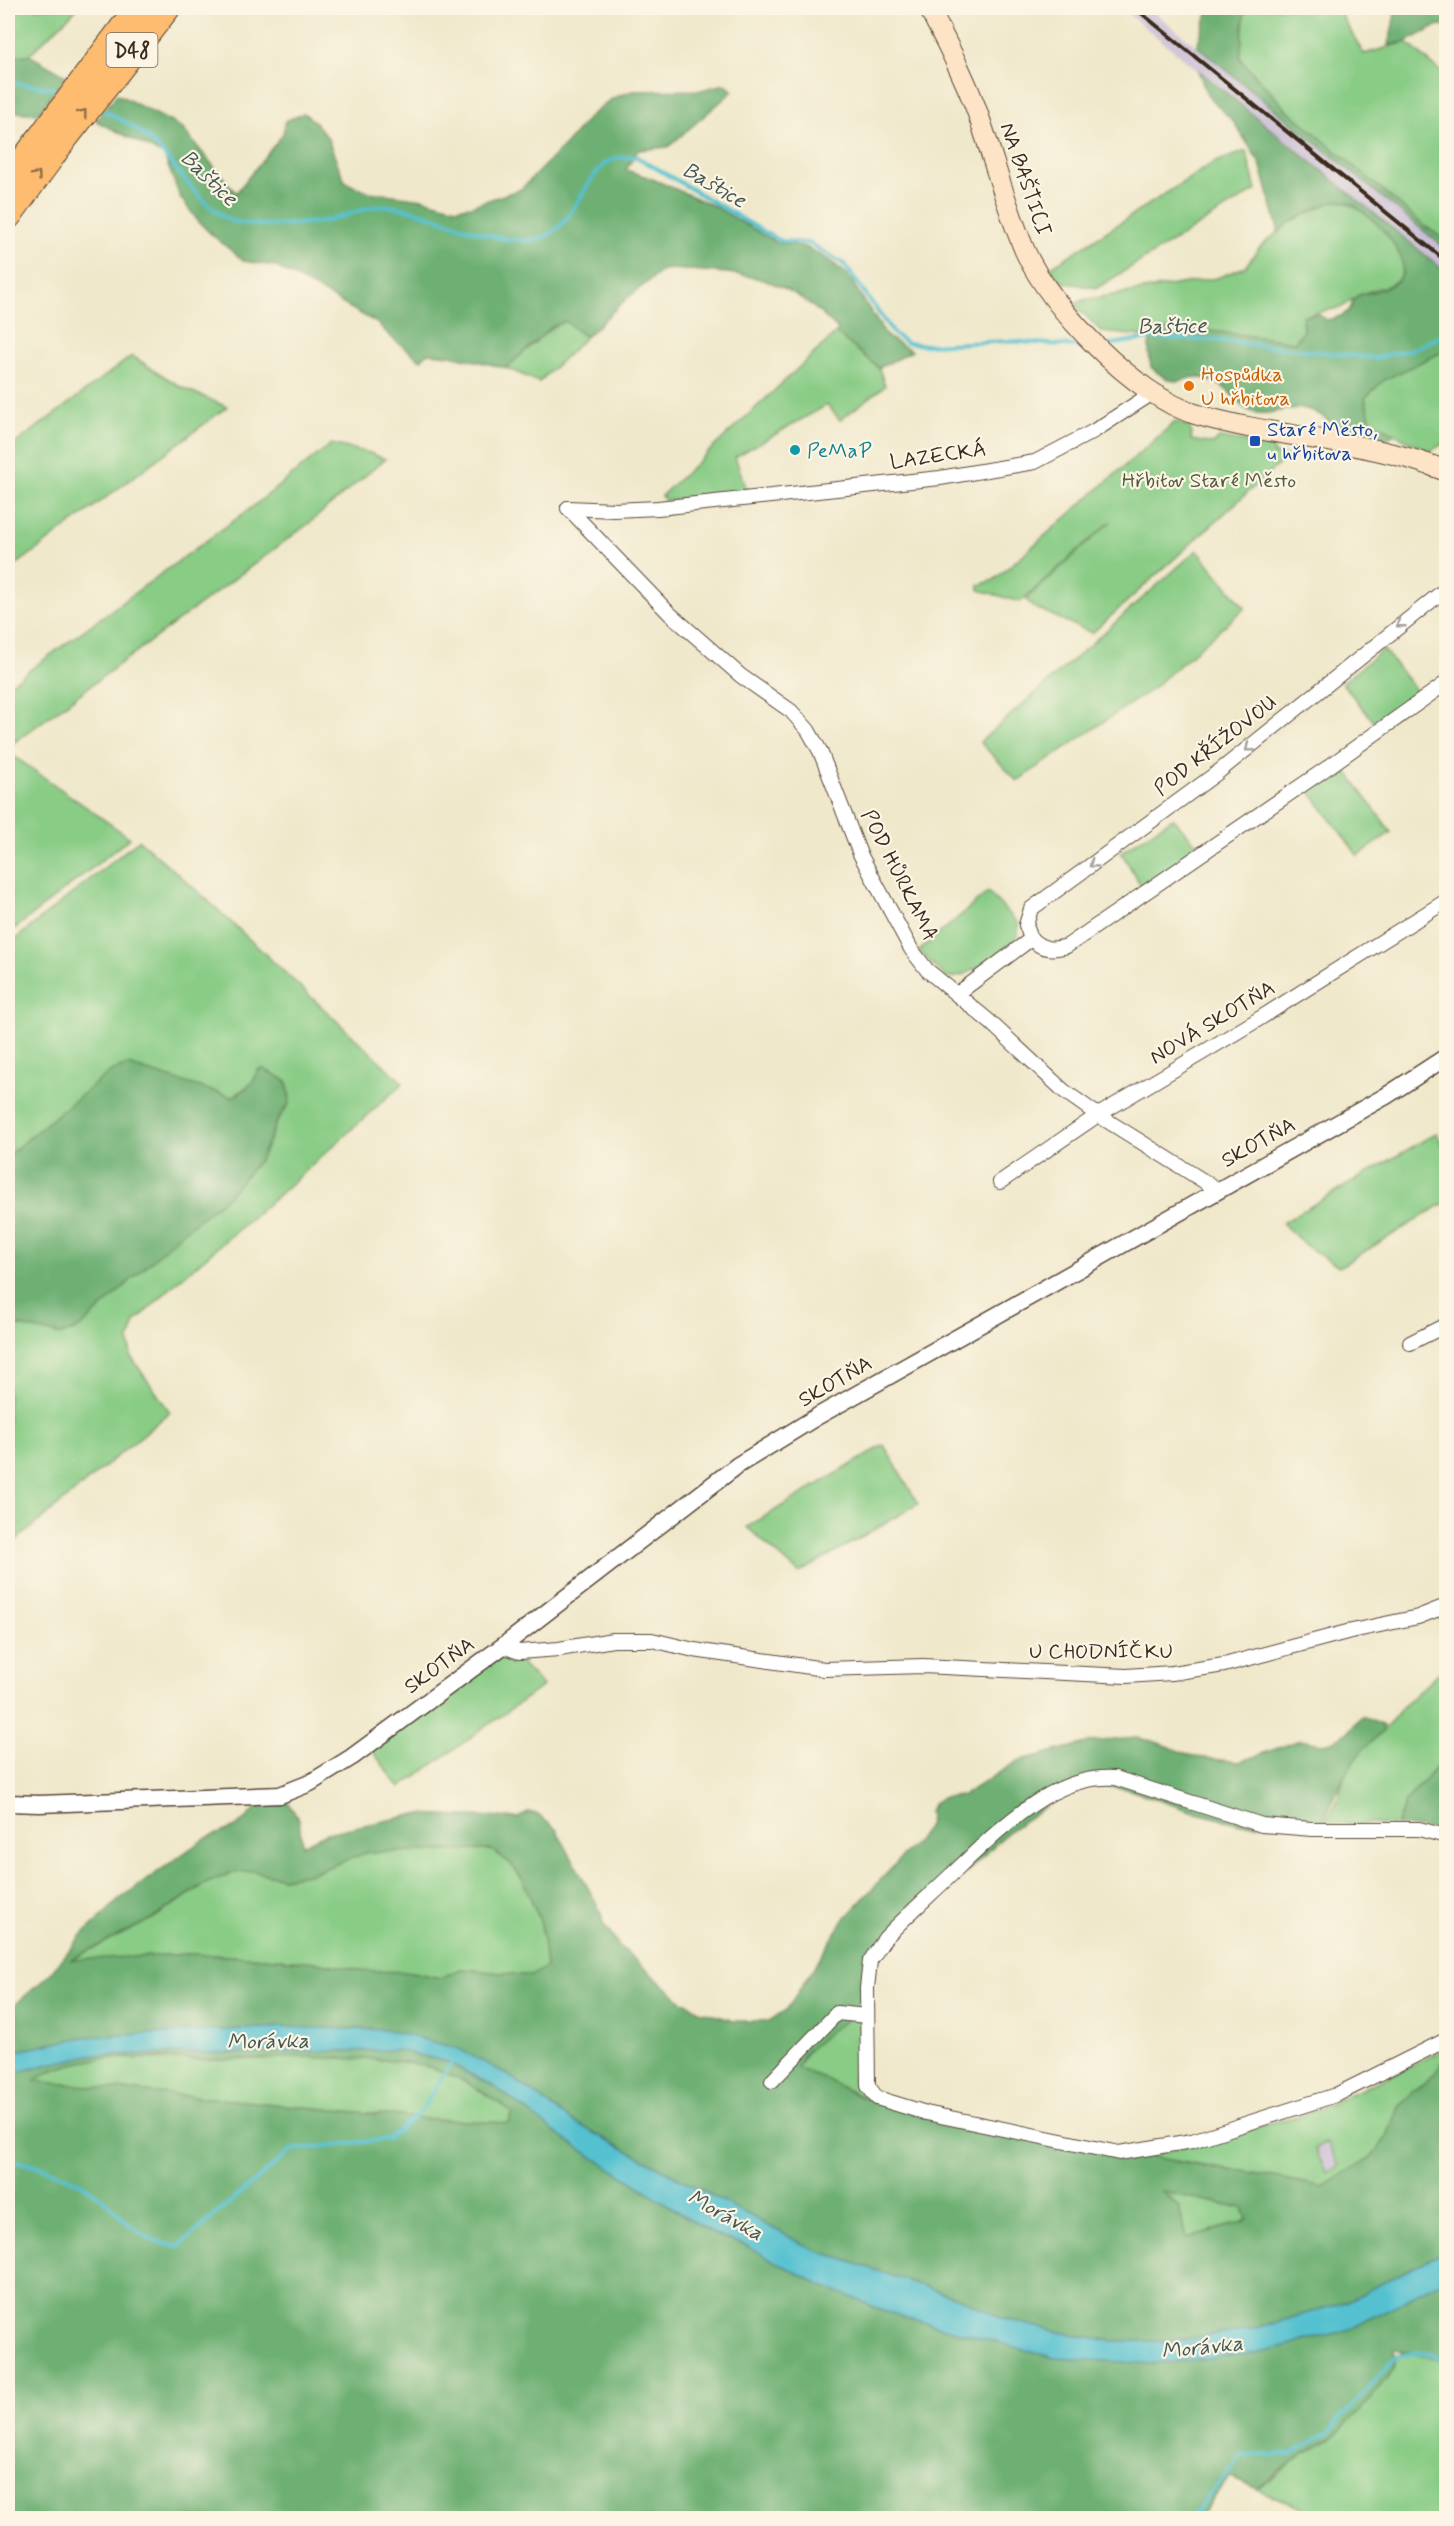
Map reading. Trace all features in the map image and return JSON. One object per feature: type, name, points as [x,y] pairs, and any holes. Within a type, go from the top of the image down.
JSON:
[{"type":"highway","name":"D48","points":[[94,84],[138,8]]},
{"type":"highway","name":"D48","points":[[8,216],[54,136],[94,84],[167,8]]},
{"type":"highway","name":"D48","points":[[8,180],[54,136]]},
{"type":"main road","name":"NA BAŠTICI","points":[[928,8],[972,97],[1025,252],[1040,279],[1102,351],[1151,394],[1193,414],[1384,453],[1446,471]]},
{"type":"street","name":"LAZECKÁ","points":[[568,508],[614,510],[658,508],[940,478],[1035,462],[1094,431],[1151,394]]},
{"type":"street","name":"POD HŮRKAMA","points":[[568,508],[669,613],[741,676],[791,711],[808,730],[820,750],[860,854],[911,949],[927,969],[1064,1091],[1098,1116],[1218,1190]]},
{"type":"street","name":"POD KŘÍŽOVOU","points":[[1031,939],[1026,925],[1031,909],[1217,773],[1446,589]]},
{"type":"street","points":[[957,994],[1031,939],[1040,947],[1053,950],[1067,946],[1324,770],[1446,683]]},
{"type":"street","name":"NOVÁ SKOTŇA","points":[[1000,1182],[1098,1116],[1254,1022],[1446,901]]},
{"type":"street","name":"SKOTŇA","points":[[8,1803],[39,1804],[280,1795],[310,1783],[352,1757],[503,1646],[738,1465],[826,1411],[1386,1096],[1446,1057]]},
{"type":"street","points":[[1410,1343],[1446,1325]]},
{"type":"street","name":"U CHODNÍČKU","points":[[503,1646],[519,1652],[559,1649],[613,1640],[652,1640],[694,1650],[824,1669],[923,1666],[1084,1675],[1172,1673],[1235,1662],[1347,1632],[1418,1617],[1446,1606]]},
{"type":"street","points":[[1446,1836],[1419,1829],[1312,1829],[1262,1825],[1115,1778],[1098,1777],[1081,1781],[1019,1813],[885,1938],[870,1961],[867,2016],[868,2086],[877,2098],[926,2113],[1119,2153],[1192,2141],[1306,2106],[1336,2095],[1446,2040]]},
{"type":"street","points":[[772,2081],[837,2013],[867,2016]]},
{"type":"shaded area","points":[[1121,8],[1149,8],[1446,249],[1446,272]]},
{"type":"shaded area","points":[[1327,2142],[1339,2167],[1327,2173],[1315,2149]]},
{"type":"green space","points":[[8,8],[78,8],[29,55],[18,56],[8,49]]},
{"type":"green space","points":[[1209,8],[1245,8],[1240,59],[1285,108],[1427,228],[1446,240],[1446,249],[1197,46]]},
{"type":"green space","points":[[1245,8],[1337,8],[1364,54],[1406,42],[1446,76],[1446,240],[1427,228],[1285,108],[1240,58]]},
{"type":"green space","points":[[1396,8],[1446,8],[1446,26],[1439,25],[1406,42],[1389,45]]},
{"type":"green space","points":[[8,49],[18,56],[29,55],[66,76],[38,114],[8,111]]},
{"type":"green space","points":[[1198,70],[1446,272],[1446,350],[1384,380],[1365,398],[1371,421],[1394,433],[1390,437],[1372,443],[1353,440],[1324,417],[1307,409],[1294,408],[1257,413],[1246,409],[1224,387],[1207,379],[1192,377],[1174,381],[1162,376],[1151,367],[1149,351],[1151,339],[1162,332],[1198,331],[1295,342],[1303,331],[1302,316],[1318,314],[1327,320],[1343,315],[1350,309],[1357,296],[1386,288],[1400,278],[1403,269],[1394,245],[1384,232],[1361,210],[1341,201],[1318,207],[1291,222],[1279,232],[1260,163],[1233,121],[1207,95]]},
{"type":"green space","points":[[725,84],[733,91],[668,147],[638,150],[626,170],[712,205],[776,242],[806,247],[827,259],[847,274],[887,337],[912,351],[879,368],[836,333],[838,330],[819,311],[781,287],[742,275],[670,269],[663,270],[625,300],[587,336],[565,321],[552,327],[506,368],[450,355],[428,353],[421,360],[392,338],[377,323],[301,280],[275,266],[244,261],[198,221],[180,197],[164,155],[96,121],[117,94],[181,127],[236,193],[283,134],[285,121],[304,113],[327,137],[345,181],[351,185],[369,192],[423,199],[456,208],[471,206],[521,189],[566,144],[589,117],[613,98],[632,91],[701,90]]},
{"type":"green space","points":[[1246,151],[1256,190],[1097,288],[1061,282],[1050,268],[1213,163]]},
{"type":"green space","points":[[1333,201],[1343,202],[1364,213],[1392,240],[1403,259],[1401,278],[1384,288],[1357,296],[1342,307],[1302,316],[1303,331],[1295,342],[1192,329],[1161,330],[1152,337],[1102,332],[1074,304],[1083,300],[1217,278],[1245,267],[1260,247],[1290,222]]},
{"type":"green space","points":[[565,321],[587,336],[539,382],[506,368],[552,327]]},
{"type":"green space","points":[[836,333],[879,368],[885,386],[840,420],[827,405],[735,457],[747,491],[666,501],[661,496]]},
{"type":"green space","points":[[1446,350],[1446,442],[1429,452],[1371,421],[1365,398],[1383,380]]},
{"type":"green space","points":[[132,356],[181,387],[227,407],[8,571],[8,449]]},
{"type":"green space","name":"Hřbitov Staré Město","points":[[1175,422],[1189,426],[1192,434],[1191,440],[1213,444],[1219,438],[1274,446],[1273,454],[1288,456],[1092,633],[1033,607],[1026,599],[1111,521],[1020,602],[979,590],[979,585],[994,580]]},
{"type":"green space","points":[[331,444],[385,459],[308,524],[8,747],[8,686],[255,505]]},
{"type":"green space","points":[[1197,550],[1245,608],[1152,689],[1017,781],[980,742]]},
{"type":"green space","points":[[1383,649],[1421,696],[1379,728],[1342,683]]},
{"type":"green space","points":[[8,752],[130,838],[8,934]]},
{"type":"green space","points":[[1343,766],[1391,832],[1358,856],[1309,790]]},
{"type":"green space","points":[[1173,818],[1201,849],[1143,889],[1121,852]]},
{"type":"green space","points":[[139,840],[203,896],[403,1083],[274,1199],[179,1280],[135,1322],[129,1340],[131,1357],[170,1412],[8,1547],[8,1319],[14,1325],[113,1274],[178,1235],[207,1213],[235,1188],[259,1159],[289,1101],[286,1081],[258,1070],[254,1081],[233,1097],[185,1084],[111,1071],[8,1155],[8,945]]},
{"type":"green space","points":[[988,892],[1018,923],[1018,936],[995,956],[975,969],[956,977],[947,978],[919,951]]},
{"type":"green space","points":[[128,1065],[232,1097],[248,1086],[258,1070],[264,1069],[287,1081],[290,1103],[278,1119],[261,1158],[227,1197],[177,1237],[81,1327],[62,1335],[14,1325],[8,1319],[8,1155],[111,1071]]},
{"type":"green space","points":[[1436,1133],[1446,1150],[1446,1202],[1339,1267],[1305,1245],[1282,1223]]},
{"type":"green space","points":[[884,1445],[918,1504],[799,1573],[747,1527]]},
{"type":"green space","points":[[501,1654],[519,1661],[543,1686],[400,1788],[371,1749]]},
{"type":"green space","points":[[1446,1666],[1446,1756],[1405,1802],[1396,1825],[1325,1823],[1337,1801],[1345,1774],[1357,1753],[1382,1733],[1404,1705]]},
{"type":"green space","points":[[1362,1716],[1383,1726],[1382,1733],[1361,1752],[1346,1774],[1322,1825],[1242,1824],[1197,1813],[1127,1789],[1109,1786],[1083,1786],[1064,1794],[1009,1831],[883,1950],[875,1961],[860,2010],[829,2032],[803,2055],[797,2068],[824,2078],[858,2096],[888,2104],[1123,2156],[1147,2156],[1221,2170],[1244,2171],[1323,2187],[1371,2157],[1387,2137],[1398,2106],[1436,2072],[1446,2054],[1446,2250],[1348,2301],[1255,2329],[1172,2341],[1112,2341],[1054,2331],[1001,2318],[965,2300],[812,2249],[572,2121],[505,2073],[458,2049],[388,2030],[284,2027],[84,2037],[8,2053],[8,2011],[50,1974],[81,1936],[120,1899],[204,1839],[236,1827],[261,1804],[285,1798],[299,1819],[302,1845],[327,1833],[417,1814],[518,1818],[530,1812],[538,1815],[556,1829],[601,1912],[603,1924],[619,1946],[682,2001],[701,2011],[734,2021],[769,2021],[787,2009],[846,1917],[917,1841],[927,1828],[930,1819],[929,1811],[941,1798],[962,1796],[1018,1761],[1090,1742],[1137,1738],[1153,1741],[1196,1757],[1239,1762],[1300,1740],[1322,1744],[1334,1741],[1348,1732]],"holes":[[[492,1850],[510,1863],[523,1880],[541,1923],[546,1967],[531,1976],[461,1969],[440,1978],[411,1972],[365,1971],[316,1962],[189,1954],[70,1960],[152,1919],[205,1884],[231,1873],[253,1871],[283,1878],[312,1873],[368,1852]],[[1162,2192],[1243,2208],[1247,2218],[1243,2222],[1186,2238],[1179,2207]]]},
{"type":"green space","points":[[1446,1756],[1446,1832],[1397,1825],[1405,1802]]},
{"type":"green space","points":[[492,1850],[510,1863],[523,1880],[541,1923],[547,1967],[532,1976],[461,1969],[440,1978],[411,1972],[365,1971],[316,1962],[189,1954],[68,1961],[152,1919],[205,1884],[231,1873],[253,1871],[283,1878],[312,1873],[368,1852]]},
{"type":"green space","points":[[860,2010],[864,2084],[869,2099],[797,2069],[802,2059],[816,2043]]},
{"type":"green space","points":[[1446,2049],[1446,2054],[1436,2072],[1398,2106],[1387,2137],[1371,2157],[1323,2187],[1147,2156],[1310,2113]],"holes":[[[1327,2142],[1339,2166],[1327,2173],[1315,2149]]]},
{"type":"green space","points":[[397,2050],[448,2062],[495,2087],[563,2138],[715,2235],[743,2244],[818,2284],[890,2313],[1055,2358],[1256,2353],[1348,2330],[1446,2279],[1446,2357],[1394,2349],[1394,2369],[1359,2412],[1330,2440],[1294,2460],[1257,2489],[1230,2476],[1199,2518],[8,2518],[8,2074],[89,2055]],"holes":[[[303,2057],[386,2060],[418,2064],[454,2076],[494,2099],[512,2113],[508,2123],[429,2119],[34,2081],[53,2070],[74,2063],[98,2059],[219,2060]]]},
{"type":"green space","points":[[303,2057],[386,2060],[418,2064],[454,2076],[512,2112],[508,2123],[429,2119],[33,2081],[52,2069],[96,2058],[223,2060]]},
{"type":"green space","points":[[1161,2191],[1243,2208],[1247,2218],[1243,2222],[1186,2238],[1179,2207]]},
{"type":"green space","points":[[1401,2351],[1446,2361],[1446,2518],[1325,2518],[1257,2489],[1294,2460],[1330,2440],[1394,2369],[1397,2354],[1400,2355]]},
{"type":"water","name":"Morávka","points":[[284,2027],[388,2030],[459,2049],[505,2073],[572,2121],[812,2249],[965,2300],[1001,2318],[1054,2331],[1112,2341],[1172,2341],[1255,2329],[1348,2301],[1446,2250],[1446,2279],[1348,2330],[1256,2353],[1155,2364],[1055,2358],[890,2313],[818,2284],[743,2244],[715,2235],[563,2138],[495,2087],[448,2062],[397,2050],[89,2055],[8,2074],[8,2053],[84,2037]]},
{"type":"waterway","name":"Baštice","points":[[8,82],[51,88],[62,93]]},
{"type":"waterway","name":"Baštice","points":[[99,109],[126,122],[144,135],[197,193],[218,212],[230,220],[250,224],[294,224],[320,221],[373,207],[387,206],[424,214],[496,237],[532,240],[547,236],[559,227],[603,165],[616,158],[637,157],[768,234],[782,241],[809,243],[844,264],[894,334],[907,343],[927,345],[1009,341],[1089,347]]},
{"type":"waterway","name":"Baštice","points":[[1105,345],[1153,338],[1214,340],[1375,358],[1413,349],[1446,334]]},
{"type":"waterway","points":[[8,2159],[51,2171],[81,2184],[151,2240],[179,2246],[291,2150],[388,2139],[420,2112],[453,2060]]},
{"type":"waterway","points":[[1191,2518],[1241,2456],[1291,2454],[1328,2433],[1396,2357],[1409,2353],[1421,2353],[1446,2360]]},
{"type":"railway","points":[[1135,8],[1446,261]]},
{"type":"place","name":"Hospůdka U hřbitova","points":[[1189,386]]},
{"type":"place","name":"Staré Město, u hřbitova","points":[[1255,441]]},
{"type":"place","name":"PeMaP","points":[[795,450]]}]
